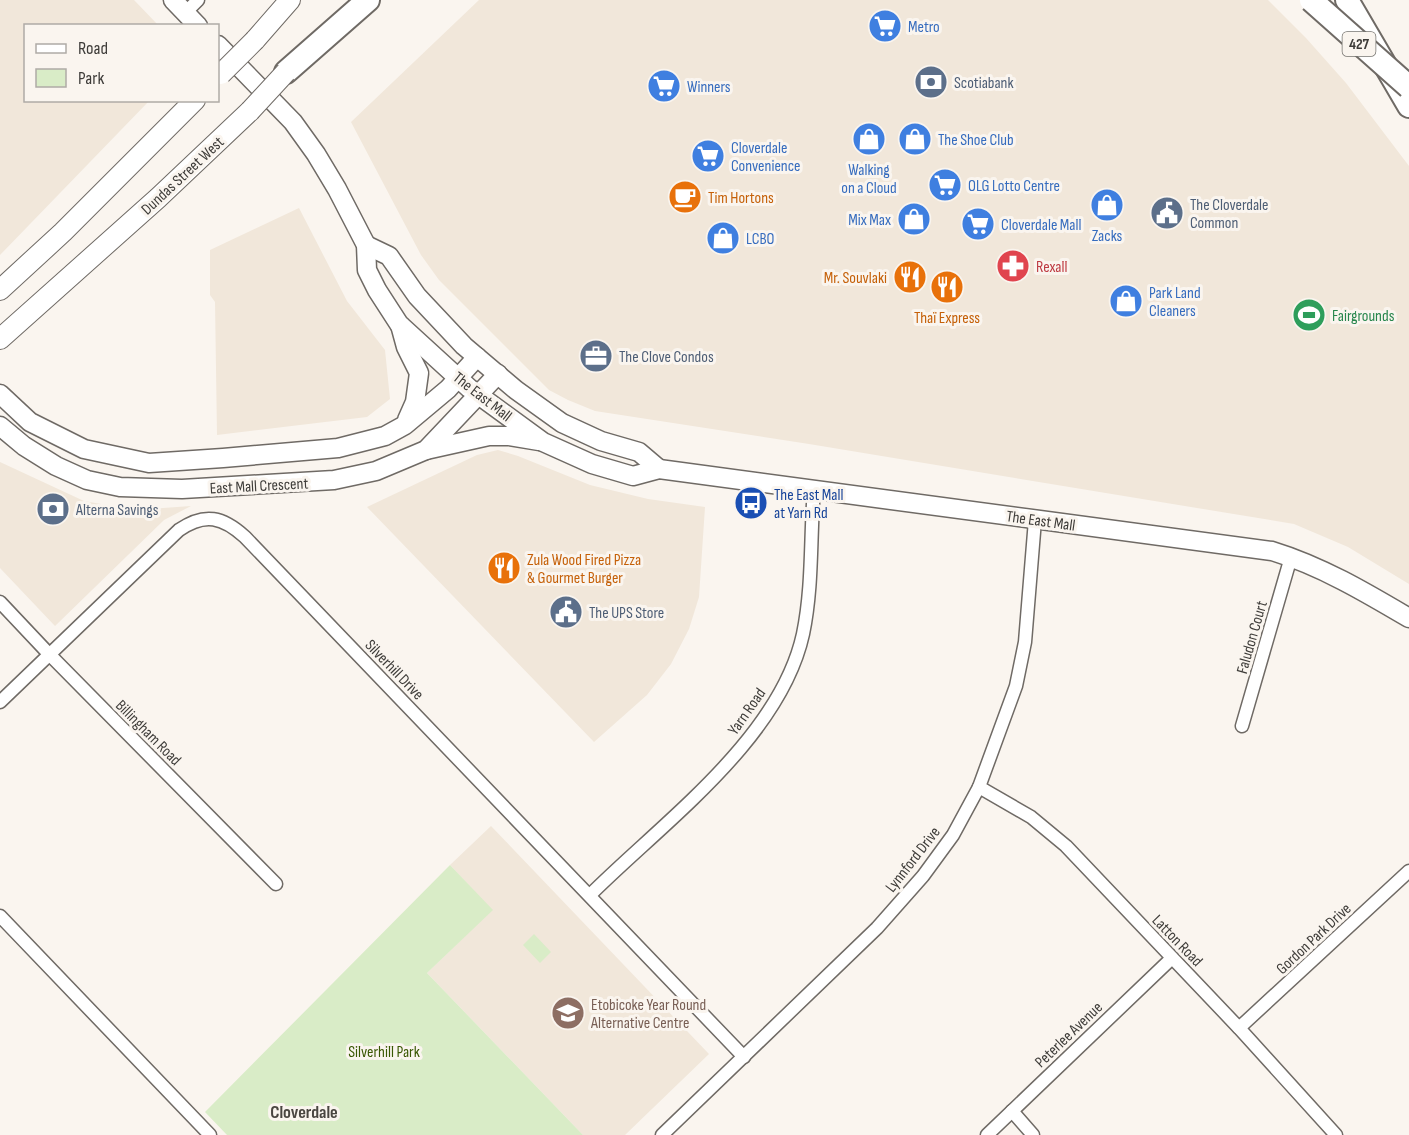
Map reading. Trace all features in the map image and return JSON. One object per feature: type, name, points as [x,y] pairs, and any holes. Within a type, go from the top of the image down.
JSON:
[{"type":"highway","points":[[286,72],[368,0]]},
{"type":"highway","name":"427","points":[[1311,0],[1409,87]]},
{"type":"highway","points":[[1347,0],[1409,106]]},
{"type":"main road","points":[[219,76],[290,0]]},
{"type":"main road","name":"Dundas Street West","points":[[0,339],[158,198],[250,111],[353,0]]},
{"type":"main road","name":"The East Mall","points":[[219,46],[293,122],[337,189],[366,245],[367,270],[399,324],[478,396],[543,442],[592,464],[633,476],[658,469],[1272,551],[1334,576],[1409,618]]},
{"type":"main road","points":[[0,290],[63,232],[193,102]]},
{"type":"main road","name":"The East Mall","points":[[366,245],[389,256],[417,296],[464,346],[524,396],[562,423],[601,441],[639,452],[658,469]]},
{"type":"main road","points":[[399,324],[406,347],[419,373],[415,402],[405,425]]},
{"type":"main road","name":"East Mall Crescent","points":[[0,394],[30,422],[84,449],[149,463],[338,448],[385,436],[405,425],[458,379],[477,357]]},
{"type":"main road","name":"East Mall Crescent","points":[[0,426],[24,446],[56,466],[87,480],[120,487],[182,489],[334,480],[376,471],[426,450],[498,374]]},
{"type":"main road","points":[[426,450],[489,436],[509,436],[543,442]]},
{"type":"street","name":"Yarn Road","points":[[590,895],[674,818],[732,759],[776,699],[802,637],[807,613],[814,489]]},
{"type":"street","name":"Silverhill Drive","points":[[0,702],[186,525],[209,519],[226,522],[245,537],[744,1057]]},
{"type":"street","name":"Lynnford Drive","points":[[662,1135],[877,928],[923,876],[953,835],[979,787],[1016,686],[1025,642],[1035,520]]},
{"type":"street","name":"Faludon Court","points":[[1242,726],[1291,557]]},
{"type":"street","name":"Billingham Road","points":[[0,602],[48,654],[276,884]]},
{"type":"street","name":"Latton Road","points":[[979,787],[1031,817],[1057,837],[1239,1028],[1336,1135]]},
{"type":"street","name":"Gordon Park Drive","points":[[1239,1028],[1409,871]]},
{"type":"street","points":[[0,916],[4,930],[210,1135]]},
{"type":"street","name":"Peterlee Avenue","points":[[987,1135],[1172,958]]},
{"type":"street","points":[[1012,1111],[1033,1135]]},
{"type":"shaded area","points":[[0,0],[134,0],[157,24],[24,24],[24,102],[148,102],[0,255]]},
{"type":"shaded area","name":"Cloverdale Mall","points":[[479,0],[1268,0],[1346,83],[1409,166],[1409,584],[1348,547],[1294,524],[595,411],[549,390],[439,280],[421,255],[351,122]]},
{"type":"shaded area","points":[[299,208],[347,301],[385,350],[390,399],[367,417],[217,435],[215,302],[210,295],[210,250]]},
{"type":"shaded area","points":[[498,450],[590,485],[648,499],[705,507],[699,597],[689,629],[671,664],[647,695],[594,742],[367,507],[477,455]]},
{"type":"shaded area","points":[[0,462],[84,501],[135,510],[191,506],[164,520],[55,626],[0,568]]},
{"type":"shaded area","name":"Etobicoke Year Round Alternative Centre","points":[[491,826],[709,1054],[625,1135],[583,1135],[427,973],[492,910],[450,865]]},
{"type":"green space","name":"Silverhill Park","points":[[450,865],[493,910],[427,973],[583,1135],[227,1135],[205,1112]]},
{"type":"green space","points":[[534,934],[551,952],[540,963],[523,945]]},
{"type":"place","name":"Metro","points":[[885,26]]},
{"type":"place","name":"Scotiabank","points":[[931,82]]},
{"type":"place","name":"Winners","points":[[664,86]]},
{"type":"place","name":"Walking on a Cloud","points":[[869,139]]},
{"type":"place","name":"The Shoe Club","points":[[915,139]]},
{"type":"place","name":"Cloverdale Convenience","points":[[708,156]]},
{"type":"place","name":"OLG Lotto Centre","points":[[945,185]]},
{"type":"place","name":"Tim Hortons","points":[[685,197]]},
{"type":"place","name":"Zacks","points":[[1107,205]]},
{"type":"place","name":"The Cloverdale Common","points":[[1167,213]]},
{"type":"place","name":"Mix Max","points":[[914,219]]},
{"type":"place","name":"Cloverdale Mall","points":[[978,224]]},
{"type":"place","name":"LCBO","points":[[723,238]]},
{"type":"place","name":"Rexall","points":[[1013,266]]},
{"type":"place","name":"Mr. Souvlaki","points":[[910,277]]},
{"type":"place","name":"Thaï Express","points":[[947,287]]},
{"type":"place","name":"Park Land Cleaners","points":[[1126,301]]},
{"type":"place","name":"Fairgrounds","points":[[1309,315]]},
{"type":"place","name":"The Clove Condos","points":[[596,356]]},
{"type":"place","name":"The East Mall at Yarn Rd","points":[[751,503]]},
{"type":"place","name":"Alterna Savings","points":[[53,509]]},
{"type":"place","name":"Zula Wood Fired Pizza & Gourmet Burger","points":[[504,568]]},
{"type":"place","name":"The UPS Store","points":[[566,612]]},
{"type":"place","name":"Etobicoke Year Round Alternative Centre","points":[[568,1013]]},
{"type":"district","name":"Cloverdale","points":[[304,1112]]}]
